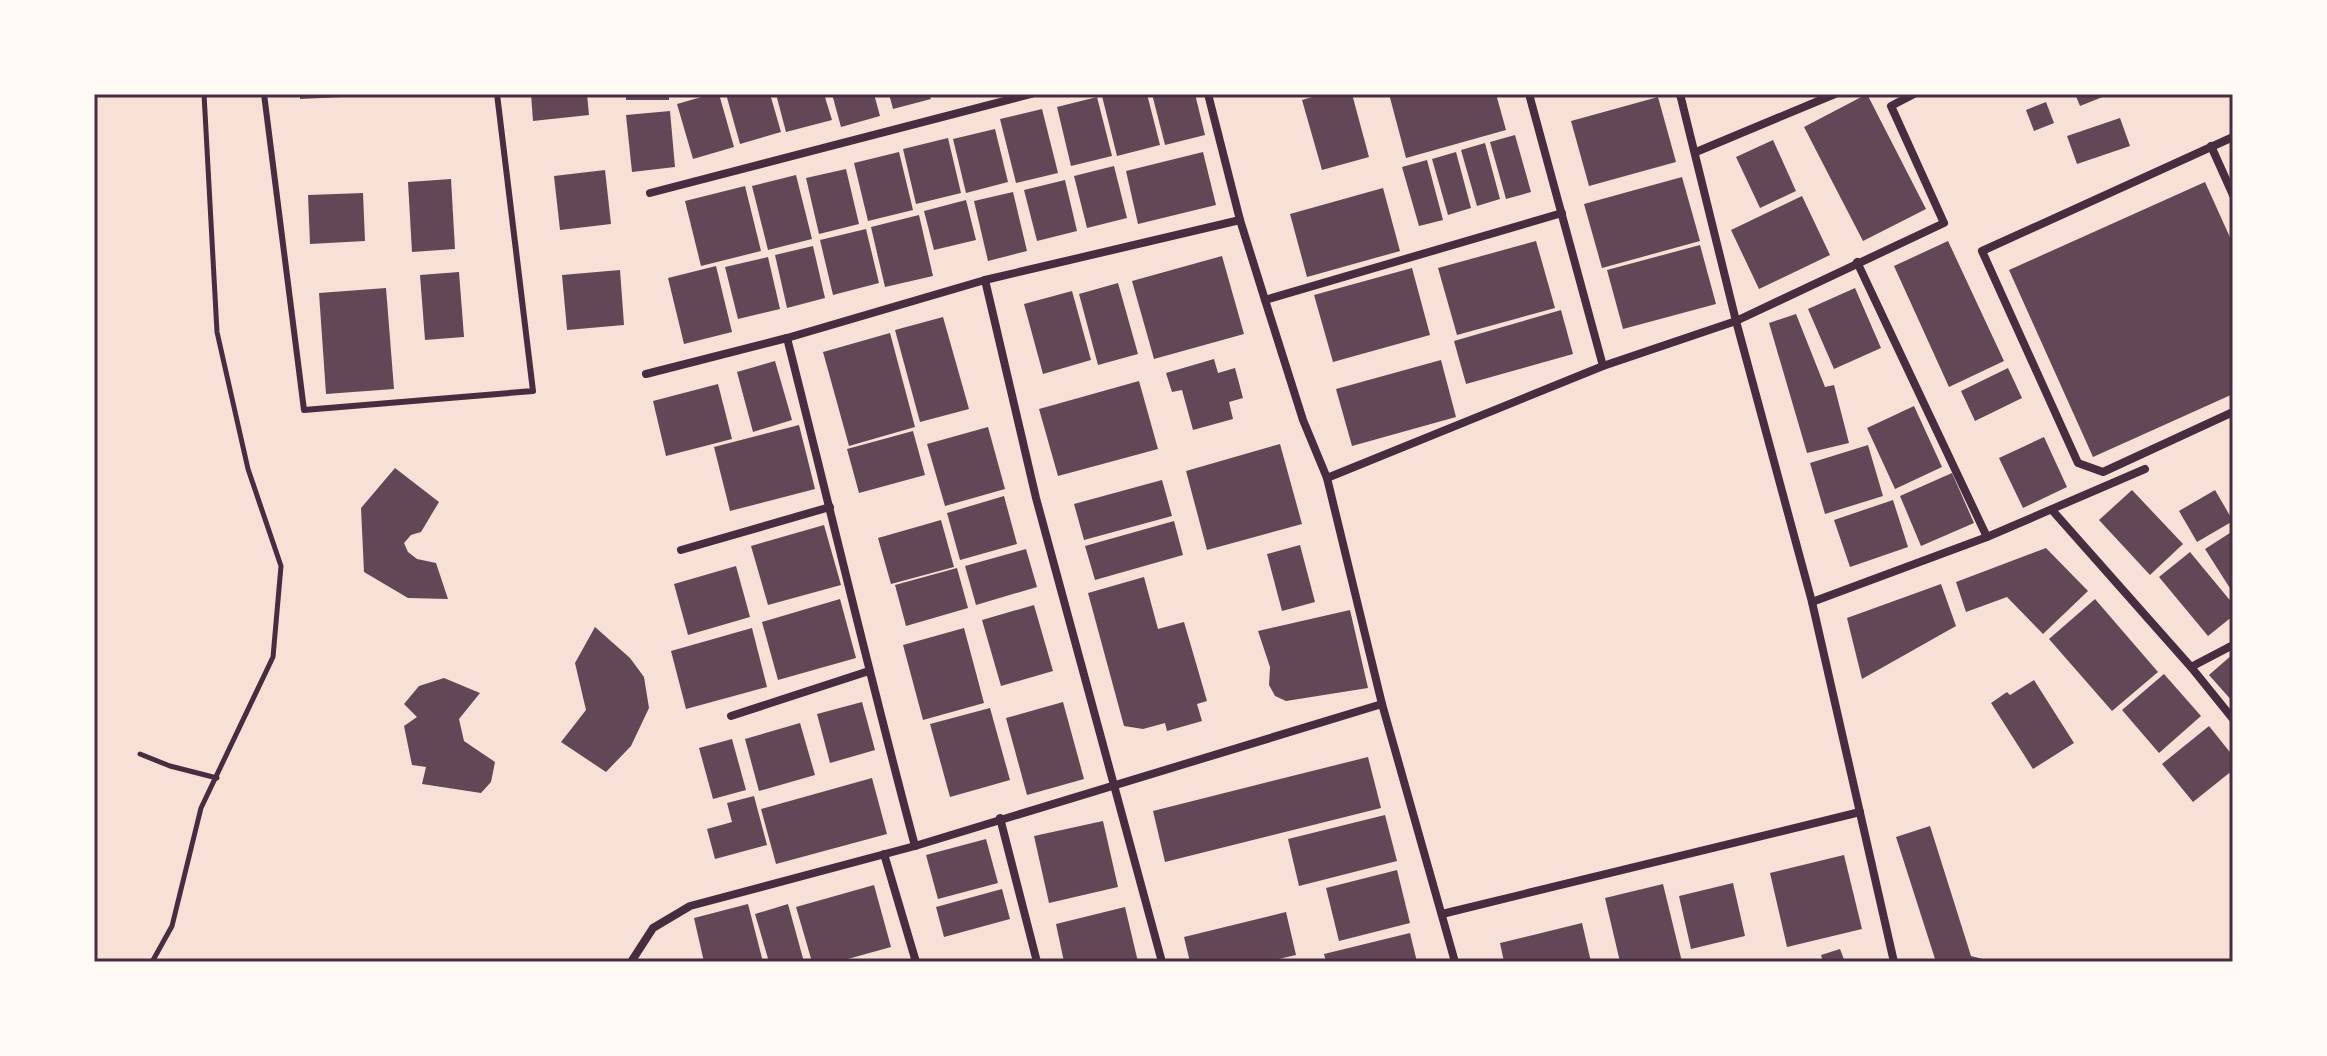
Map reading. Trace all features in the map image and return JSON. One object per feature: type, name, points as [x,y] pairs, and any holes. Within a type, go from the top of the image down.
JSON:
[{"type":"street","points":[[650,193],[1031,94]]},
{"type":"street","points":[[1208,94],[1240,220],[1303,420],[1327,478],[1382,704],[1455,962]]},
{"type":"street","points":[[1529,94],[1603,366]]},
{"type":"street","points":[[1680,94],[1736,321],[1812,602],[1894,962]]},
{"type":"street","points":[[1696,152],[1835,94]]},
{"type":"street","points":[[1327,478],[1603,366],[1736,321],[1944,223],[1891,106],[1914,94]]},
{"type":"street","points":[[2233,137],[1982,251],[2078,463],[2103,472],[2233,412]]},
{"type":"street","points":[[2211,146],[2233,195]]},
{"type":"street","points":[[1265,300],[1562,213]]},
{"type":"street","points":[[646,374],[787,338],[985,280],[1240,220]]},
{"type":"street","points":[[1857,262],[1987,537]]},
{"type":"street","points":[[985,280],[1036,498],[1162,962]]},
{"type":"street","points":[[787,338],[915,846]]},
{"type":"street","points":[[1812,602],[1987,537],[2145,469]]},
{"type":"street","points":[[681,550],[830,507]]},
{"type":"street","points":[[2052,510],[2233,719]]},
{"type":"street","points":[[2191,667],[2233,645]]},
{"type":"street","points":[[731,716],[869,671]]},
{"type":"street","points":[[631,962],[653,928],[690,906],[915,846],[1382,704]]},
{"type":"street","points":[[1442,914],[1860,812]]},
{"type":"street","points":[[1000,818],[1037,962]]},
{"type":"street","points":[[884,854],[912,961]]},
{"type":"lane","points":[[264,94],[304,410],[533,391],[497,94]]},
{"type":"path","points":[[152,962],[172,926],[201,808],[273,657],[281,566],[248,469],[217,332],[204,94]]},
{"type":"path","points":[[140,754],[170,766],[217,778]]},
{"type":"building","points":[[300,94],[342,94],[343,97],[300,99]]},
{"type":"building","points":[[531,94],[587,94],[589,115],[533,121]]},
{"type":"building","points":[[626,94],[669,94],[669,100],[626,100]]},
{"type":"building","points":[[719,94],[734,147],[693,159],[677,104]]},
{"type":"building","points":[[726,94],[770,94],[781,132],[740,144]]},
{"type":"building","points":[[776,94],[824,94],[832,120],[786,132]]},
{"type":"building","points":[[832,94],[874,94],[880,116],[841,127]]},
{"type":"building","points":[[889,94],[929,94],[931,99],[893,109]]},
{"type":"building","points":[[1147,94],[1160,145],[1117,156],[1102,96]]},
{"type":"building","points":[[1152,94],[1195,94],[1205,135],[1165,145]]},
{"type":"building","points":[[1323,94],[1352,94],[1369,157],[1322,170],[1302,100]]},
{"type":"building","points":[[1389,94],[1496,94],[1506,130],[1406,158]]},
{"type":"building","points":[[1867,94],[1926,209],[1863,241],[1804,127]]},
{"type":"building","points":[[2075,94],[2110,94],[2080,106]]},
{"type":"building","points":[[1097,97],[1112,156],[1071,166],[1057,107]]},
{"type":"building","points":[[1658,97],[1676,162],[1589,186],[1571,121]]},
{"type":"building","points":[[2046,102],[2054,123],[2034,131],[2026,110]]},
{"type":"building","points":[[1042,109],[1058,173],[1016,183],[1000,119]]},
{"type":"building","points":[[670,111],[675,167],[632,172],[626,115]]},
{"type":"building","points":[[2120,118],[2130,146],[2077,164],[2067,136]]},
{"type":"building","points":[[995,129],[1008,182],[966,193],[953,139]]},
{"type":"building","points":[[1515,135],[1531,192],[1506,199],[1490,142]]},
{"type":"building","points":[[948,138],[961,193],[916,204],[903,149]]},
{"type":"building","points":[[1773,140],[1796,191],[1760,208],[1736,157]]},
{"type":"building","points":[[1485,143],[1500,199],[1477,206],[1461,150]]},
{"type":"building","points":[[899,152],[913,210],[868,221],[854,163]]},
{"type":"building","points":[[1203,152],[1216,205],[1138,224],[1126,171]]},
{"type":"building","points":[[1456,152],[1471,208],[1448,215],[1432,159]]},
{"type":"building","points":[[1427,160],[1443,220],[1419,226],[1402,167]]},
{"type":"building","points":[[1114,166],[1127,218],[1087,228],[1074,176]]},
{"type":"building","points":[[846,169],[859,224],[819,234],[806,178]]},
{"type":"building","points":[[605,170],[611,224],[560,230],[554,176]]},
{"type":"building","points":[[796,175],[812,239],[768,250],[752,186]]},
{"type":"building","points":[[1682,177],[1700,241],[1602,268],[1584,204]]},
{"type":"building","points":[[451,179],[455,249],[412,252],[408,182]]},
{"type":"building","points":[[1065,180],[1077,231],[1037,241],[1024,190]]},
{"type":"building","points":[[2205,182],[2233,244],[2233,394],[2093,457],[2009,270]]},
{"type":"building","points":[[745,186],[761,251],[701,266],[685,201]]},
{"type":"building","points":[[1383,188],[1400,251],[1307,277],[1290,214]]},
{"type":"building","points":[[1013,192],[1027,251],[988,261],[974,201]]},
{"type":"building","points":[[363,193],[365,241],[310,244],[308,195]]},
{"type":"building","points":[[1802,196],[1830,255],[1759,289],[1731,230]]},
{"type":"building","points":[[966,200],[976,240],[934,250],[924,211]]},
{"type":"building","points":[[919,215],[933,276],[885,287],[871,227]]},
{"type":"building","points":[[866,229],[879,283],[833,295],[820,240]]},
{"type":"building","points":[[1536,241],[1555,308],[1457,335],[1438,268]]},
{"type":"building","points":[[1948,241],[2004,361],[1949,387],[1894,266]]},
{"type":"building","points":[[1700,245],[1716,304],[1623,329],[1607,270]]},
{"type":"building","points":[[813,246],[825,298],[787,308],[775,255]]},
{"type":"building","points":[[1222,256],[1244,334],[1154,359],[1132,281]]},
{"type":"building","points":[[768,257],[780,309],[738,319],[725,267]]},
{"type":"building","points":[[716,266],[732,332],[684,344],[668,278]]},
{"type":"building","points":[[1412,268],[1430,335],[1333,362],[1314,295]]},
{"type":"building","points":[[620,270],[624,325],[567,330],[562,275]]},
{"type":"building","points":[[459,272],[464,337],[425,340],[420,275]]},
{"type":"building","points":[[1118,283],[1138,354],[1098,365],[1079,294]]},
{"type":"building","points":[[386,288],[394,389],[326,394],[319,293]]},
{"type":"building","points":[[1855,288],[1881,348],[1834,369],[1808,309]]},
{"type":"building","points":[[1072,291],[1091,360],[1043,374],[1024,304]]},
{"type":"building","points":[[1561,310],[1573,354],[1466,384],[1454,341]]},
{"type":"building","points":[[1796,314],[1825,387],[1834,385],[1849,443],[1807,453],[1769,323]]},
{"type":"building","points":[[943,317],[969,409],[920,422],[895,330]]},
{"type":"building","points":[[890,333],[915,427],[849,446],[823,352]]},
{"type":"building","points":[[1214,359],[1218,373],[1235,368],[1243,398],[1229,402],[1233,419],[1193,430],[1182,390],[1172,392],[1166,373]]},
{"type":"building","points":[[1441,360],[1456,417],[1352,446],[1336,389]]},
{"type":"building","points":[[775,361],[792,420],[753,432],[737,372]]},
{"type":"building","points":[[2008,368],[2022,398],[1975,421],[1961,391]]},
{"type":"building","points":[[1139,381],[1158,449],[1058,476],[1039,409]]},
{"type":"building","points":[[718,384],[732,439],[666,456],[653,401]]},
{"type":"building","points":[[1914,406],[1942,467],[1895,489],[1867,428]]},
{"type":"building","points":[[799,425],[815,489],[730,511],[714,447]]},
{"type":"building","points":[[988,427],[1005,489],[945,506],[927,444]]},
{"type":"building","points":[[913,431],[925,475],[859,493],[847,449]]},
{"type":"building","points":[[2044,437],[2067,487],[2023,508],[1999,458]]},
{"type":"building","points":[[1280,444],[1302,524],[1207,550],[1186,471]]},
{"type":"building","points":[[1868,445],[1883,496],[1825,514],[1810,463]]},
{"type":"building","points":[[395,468],[439,502],[421,532],[411,535],[404,543],[408,552],[417,559],[436,563],[448,599],[408,598],[364,572],[361,508]]},
{"type":"building","points":[[1952,473],[1974,523],[1921,546],[1900,496]]},
{"type":"building","points":[[1162,480],[1172,516],[1084,540],[1074,504]]},
{"type":"building","points":[[2132,490],[2183,544],[2150,575],[2099,520]]},
{"type":"building","points":[[2215,490],[2233,521],[2197,542],[2179,511]]},
{"type":"building","points":[[1004,496],[1017,544],[960,560],[947,513]]},
{"type":"building","points":[[1893,500],[1908,547],[1850,567],[1834,520]]},
{"type":"building","points":[[941,520],[954,567],[891,584],[878,538]]},
{"type":"building","points":[[1174,521],[1183,555],[1095,580],[1085,546]]},
{"type":"building","points":[[824,525],[841,585],[768,605],[751,546]]},
{"type":"building","points":[[2233,531],[2233,593],[2205,549]]},
{"type":"building","points":[[1300,545],[1315,602],[1282,611],[1267,554]]},
{"type":"building","points":[[2046,548],[2088,591],[2043,634],[2007,597],[1966,612],[1956,582]]},
{"type":"building","points":[[1026,549],[1037,587],[976,605],[965,566]]},
{"type":"building","points":[[2190,552],[2233,604],[2233,616],[2208,636],[2159,577]]},
{"type":"building","points":[[736,566],[750,617],[688,635],[674,584]]},
{"type":"building","points":[[957,568],[968,608],[906,626],[895,585]]},
{"type":"building","points":[[1144,577],[1158,629],[1184,622],[1207,701],[1197,704],[1202,721],[1167,731],[1165,723],[1143,729],[1124,726],[1088,593]]},
{"type":"building","points":[[1941,584],[1956,626],[1862,679],[1847,618]]},
{"type":"building","points":[[840,599],[856,658],[778,680],[762,622]]},
{"type":"building","points":[[2095,599],[2158,672],[2112,711],[2049,639]]},
{"type":"building","points":[[1034,605],[1053,671],[1001,686],[982,620]]},
{"type":"building","points":[[1350,610],[1368,688],[1286,701],[1275,696],[1269,685],[1270,667],[1258,631]]},
{"type":"building","points":[[595,627],[630,658],[644,677],[649,708],[631,746],[606,772],[561,742],[586,710],[575,663]]},
{"type":"building","points":[[752,628],[767,687],[686,709],[671,651]]},
{"type":"building","points":[[964,628],[984,703],[923,720],[903,645]]},
{"type":"building","points":[[2233,654],[2233,702],[2209,675]]},
{"type":"building","points":[[2164,674],[2201,716],[2159,753],[2122,710]]},
{"type":"building","points":[[444,678],[480,693],[459,719],[464,741],[495,762],[491,782],[481,793],[422,784],[426,767],[412,765],[404,726],[417,717],[404,704],[419,686]]},
{"type":"building","points":[[2034,680],[2074,743],[2033,769],[1991,703]]},
{"type":"building","points":[[862,702],[875,750],[830,763],[817,714]]},
{"type":"building","points":[[1063,702],[1084,779],[1027,795],[1006,718]]},
{"type":"building","points":[[990,708],[1010,780],[950,797],[930,724]]},
{"type":"building","points":[[800,723],[815,775],[759,791],[745,739]]},
{"type":"building","points":[[2209,726],[2233,756],[2233,770],[2193,802],[2162,764]]},
{"type":"building","points":[[732,739],[746,790],[713,799],[699,748]]},
{"type":"building","points":[[1368,757],[1381,808],[1165,862],[1153,811]]},
{"type":"building","points":[[872,778],[887,834],[776,864],[761,809]]},
{"type":"building","points":[[754,796],[767,845],[715,859],[707,829],[732,822],[727,803]]},
{"type":"building","points":[[1385,815],[1397,861],[1299,886],[1288,839]]},
{"type":"building","points":[[1103,821],[1118,887],[1049,903],[1034,836]]},
{"type":"building","points":[[1930,826],[1971,956],[1994,962],[1936,962],[1896,837]]},
{"type":"building","points":[[986,839],[998,883],[938,899],[926,855]]},
{"type":"building","points":[[1844,855],[1862,929],[1787,947],[1770,873]]},
{"type":"building","points":[[1397,870],[1410,923],[1339,941],[1326,888]]},
{"type":"building","points":[[1733,883],[1745,936],[1691,949],[1679,896]]},
{"type":"building","points":[[1663,884],[1682,962],[1620,962],[1605,898]]},
{"type":"building","points":[[874,885],[891,947],[837,962],[812,962],[796,907]]},
{"type":"building","points":[[1002,889],[1010,919],[944,937],[936,907]]},
{"type":"building","points":[[748,904],[763,962],[704,962],[694,918]]},
{"type":"building","points":[[788,904],[804,962],[769,962],[755,914]]},
{"type":"building","points":[[1125,907],[1138,962],[1064,962],[1056,924]]},
{"type":"building","points":[[1286,912],[1296,955],[1266,962],[1190,962],[1184,937]]},
{"type":"building","points":[[1582,923],[1591,962],[1504,962],[1500,943]]},
{"type":"building","points":[[1410,933],[1417,962],[1326,962],[1324,954]]},
{"type":"building","points":[[1840,949],[1845,962],[1823,962],[1821,955]]}]
